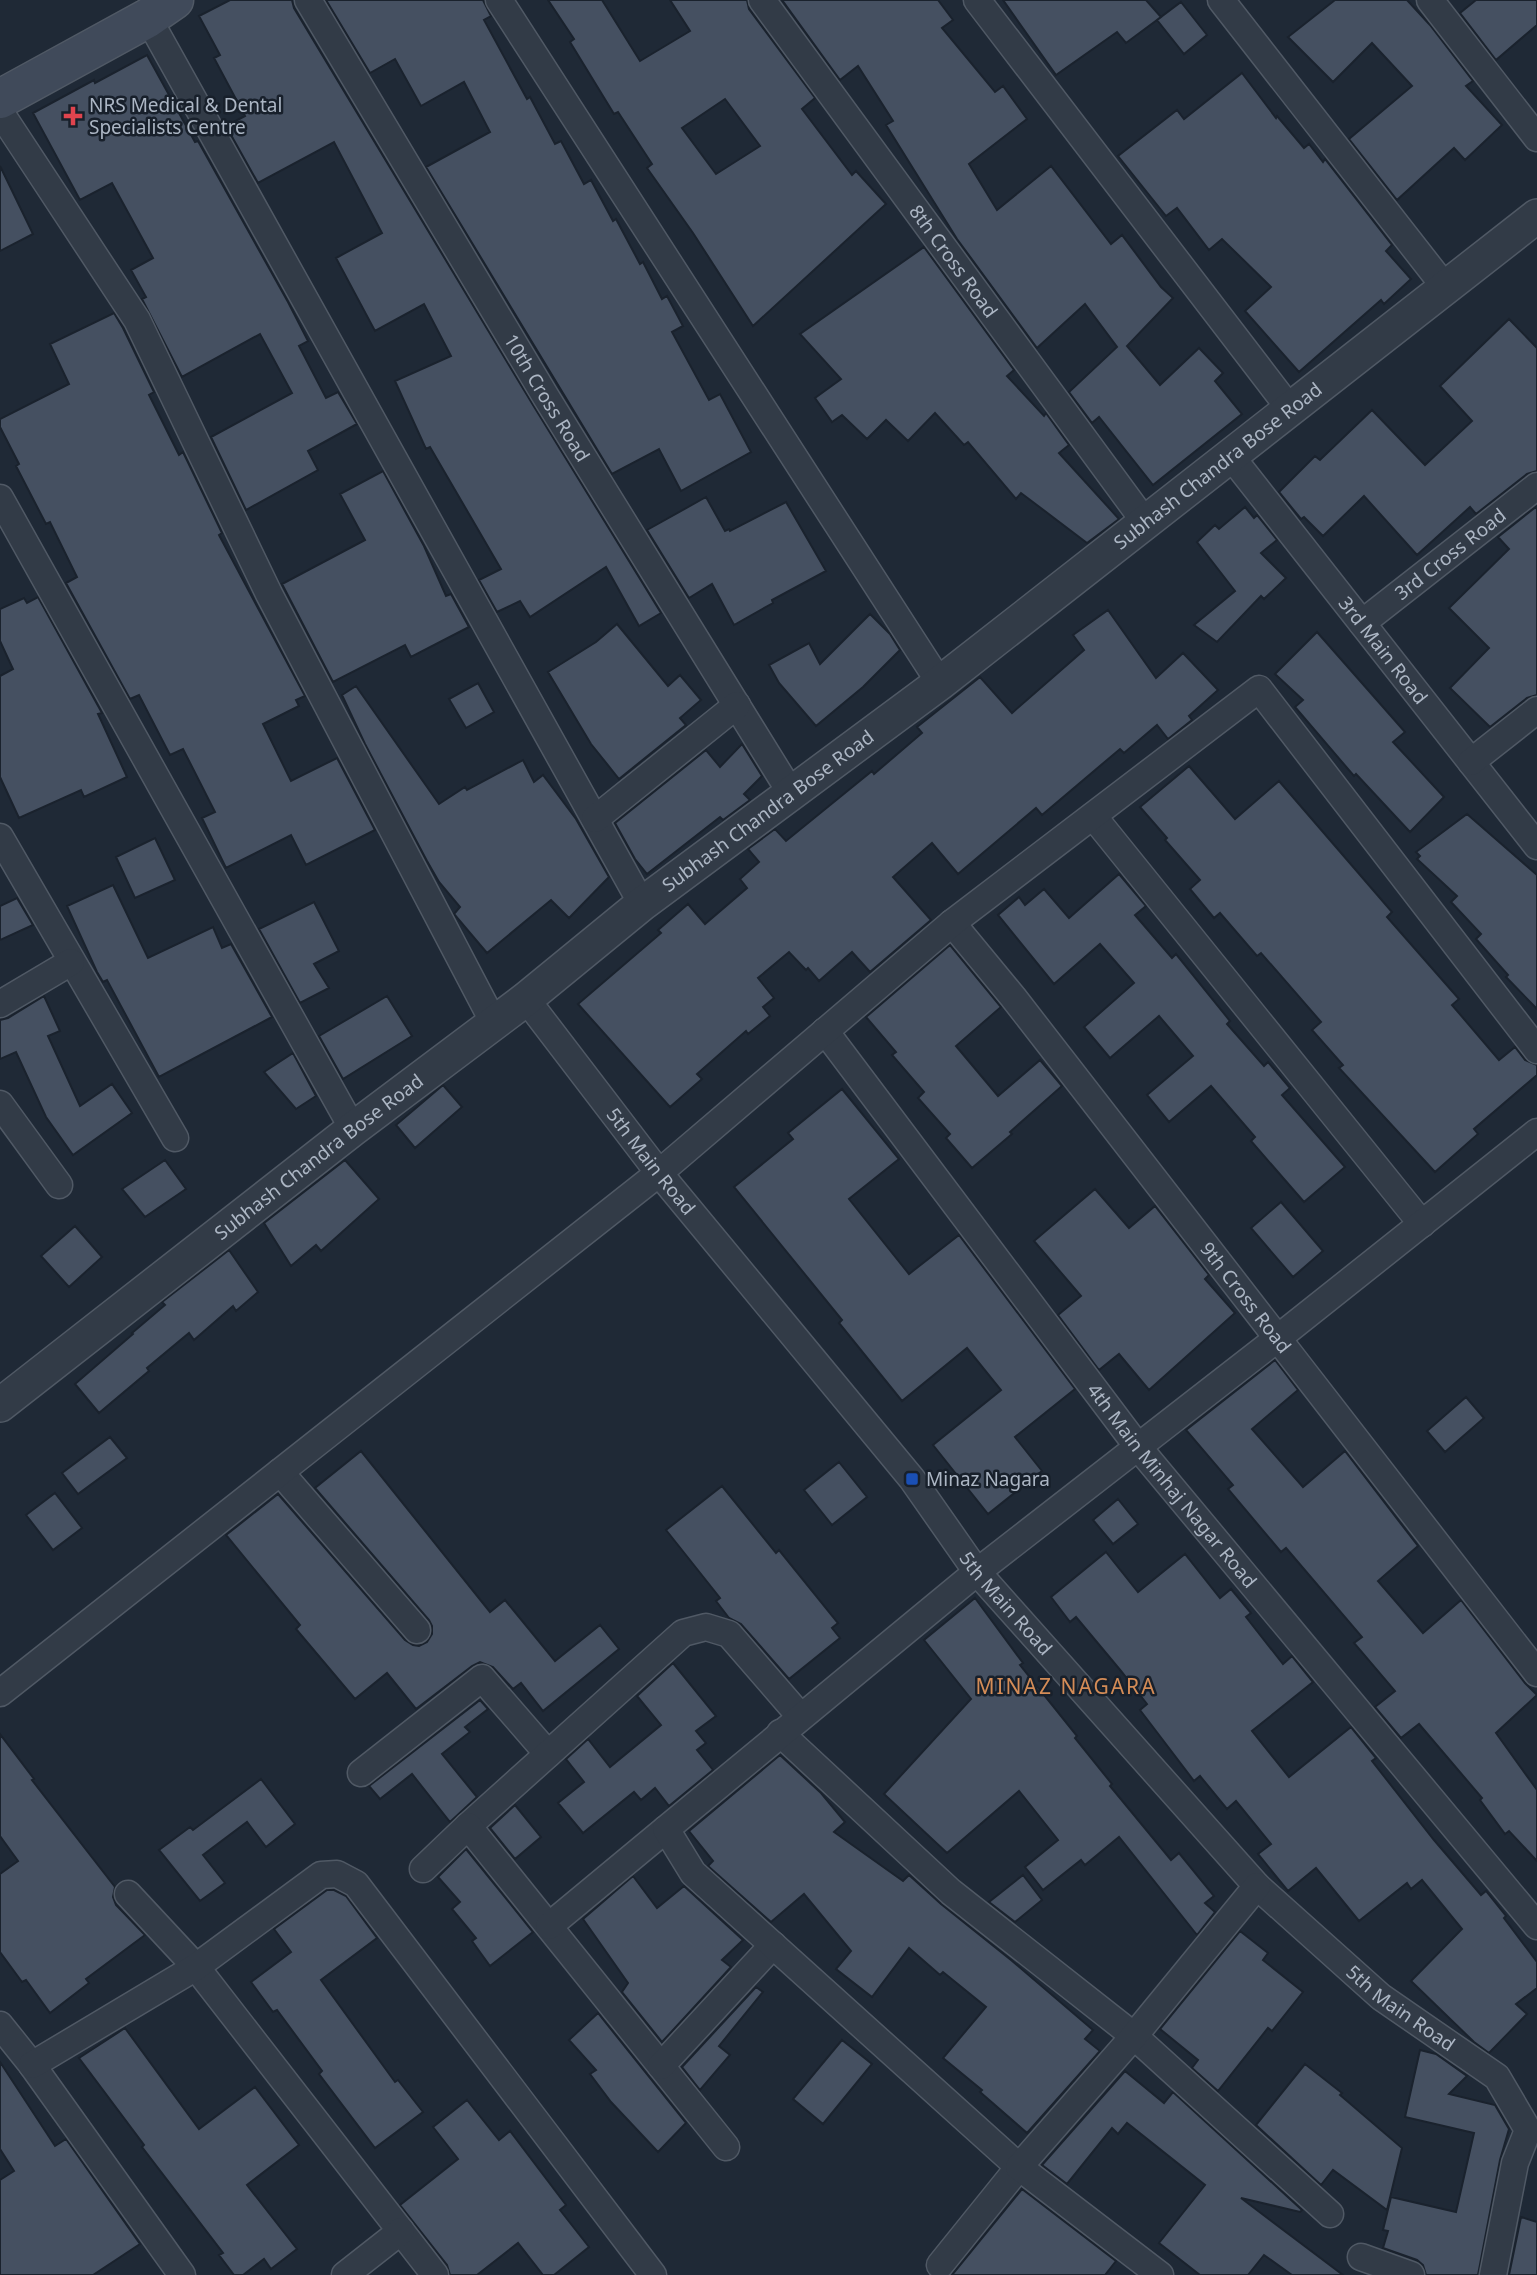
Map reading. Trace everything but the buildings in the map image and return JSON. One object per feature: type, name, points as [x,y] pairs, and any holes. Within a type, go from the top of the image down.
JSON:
[{"type":"main road","points":[[0,99],[160,7]]},
{"type":"street","name":"10th Cross Road","points":[[308,0],[546,397],[791,793]]},
{"type":"street","points":[[499,0],[940,683]]},
{"type":"street","name":"8th Cross Road","points":[[762,0],[1145,522]]},
{"type":"street","points":[[977,0],[1290,409]]},
{"type":"street","points":[[1221,0],[1446,287]]},
{"type":"street","points":[[1430,0],[1537,138]]},
{"type":"street","points":[[160,7],[642,904]]},
{"type":"street","points":[[0,112],[137,320],[270,594],[494,1023]]},
{"type":"street","name":"Subhash Chandra Bose Road","points":[[0,1405],[353,1129],[526,999],[642,904],[940,683],[1537,216]]},
{"type":"street","name":"3rd Main Road","points":[[1230,455],[1537,846]]},
{"type":"street","name":"3rd Cross Road","points":[[1362,623],[1537,486]]},
{"type":"street","points":[[0,498],[353,1129]]},
{"type":"street","points":[[0,1693],[659,1173],[952,923],[1259,689],[1537,1049]]},
{"type":"street","points":[[595,819],[737,705]]},
{"type":"street","points":[[1471,762],[1537,710]]},
{"type":"street","points":[[1093,816],[1422,1224]]},
{"type":"street","points":[[0,837],[175,1138]]},
{"type":"street","name":"9th Cross Road","points":[[952,923],[1013,997],[1537,1674]]},
{"type":"street","points":[[0,1004],[71,962]]},
{"type":"street","name":"5th Main Road","points":[[526,999],[659,1173],[912,1479],[977,1572],[1257,1886],[1381,1997],[1497,2077],[1528,2130],[1515,2162],[1493,2275]]},
{"type":"street","name":"4th Main Minhaj Nagar Road","points":[[825,1031],[1138,1447],[1537,1926]]},
{"type":"street","points":[[0,1104],[59,1185]]},
{"type":"street","points":[[549,1926],[977,1572],[1535,1138]]},
{"type":"street","points":[[280,1472],[417,1630]]},
{"type":"street","points":[[423,1868],[683,1633],[706,1626],[729,1633],[790,1724],[951,1892],[1134,2036],[1330,2214]]},
{"type":"street","points":[[361,1773],[474,1670],[548,1754]]},
{"type":"street","points":[[468,1826],[726,2147]]},
{"type":"street","points":[[666,1829],[693,1873],[1019,2167],[1159,2275]]},
{"type":"street","points":[[32,2065],[196,1967],[321,1875],[337,1874],[356,1884],[653,2275]]},
{"type":"street","points":[[940,2265],[1019,2167],[1134,2036],[1257,1886]]},
{"type":"street","points":[[128,1894],[196,1967],[435,2275]]},
{"type":"street","points":[[661,2066],[773,1945]]},
{"type":"street","points":[[0,2025],[32,2065],[182,2275]]},
{"type":"street","points":[[345,2275],[401,2231]]},
{"type":"street","points":[[1361,2257],[1411,2275]]},
{"type":"place","name":"NRS Medical & Dental Specialists Centre","points":[[73,116]]},
{"type":"place","name":"Minaz Nagara","points":[[912,1479]]},
{"type":"district","name":"MINAZ NAGARA","points":[[1066,1687]]}]
